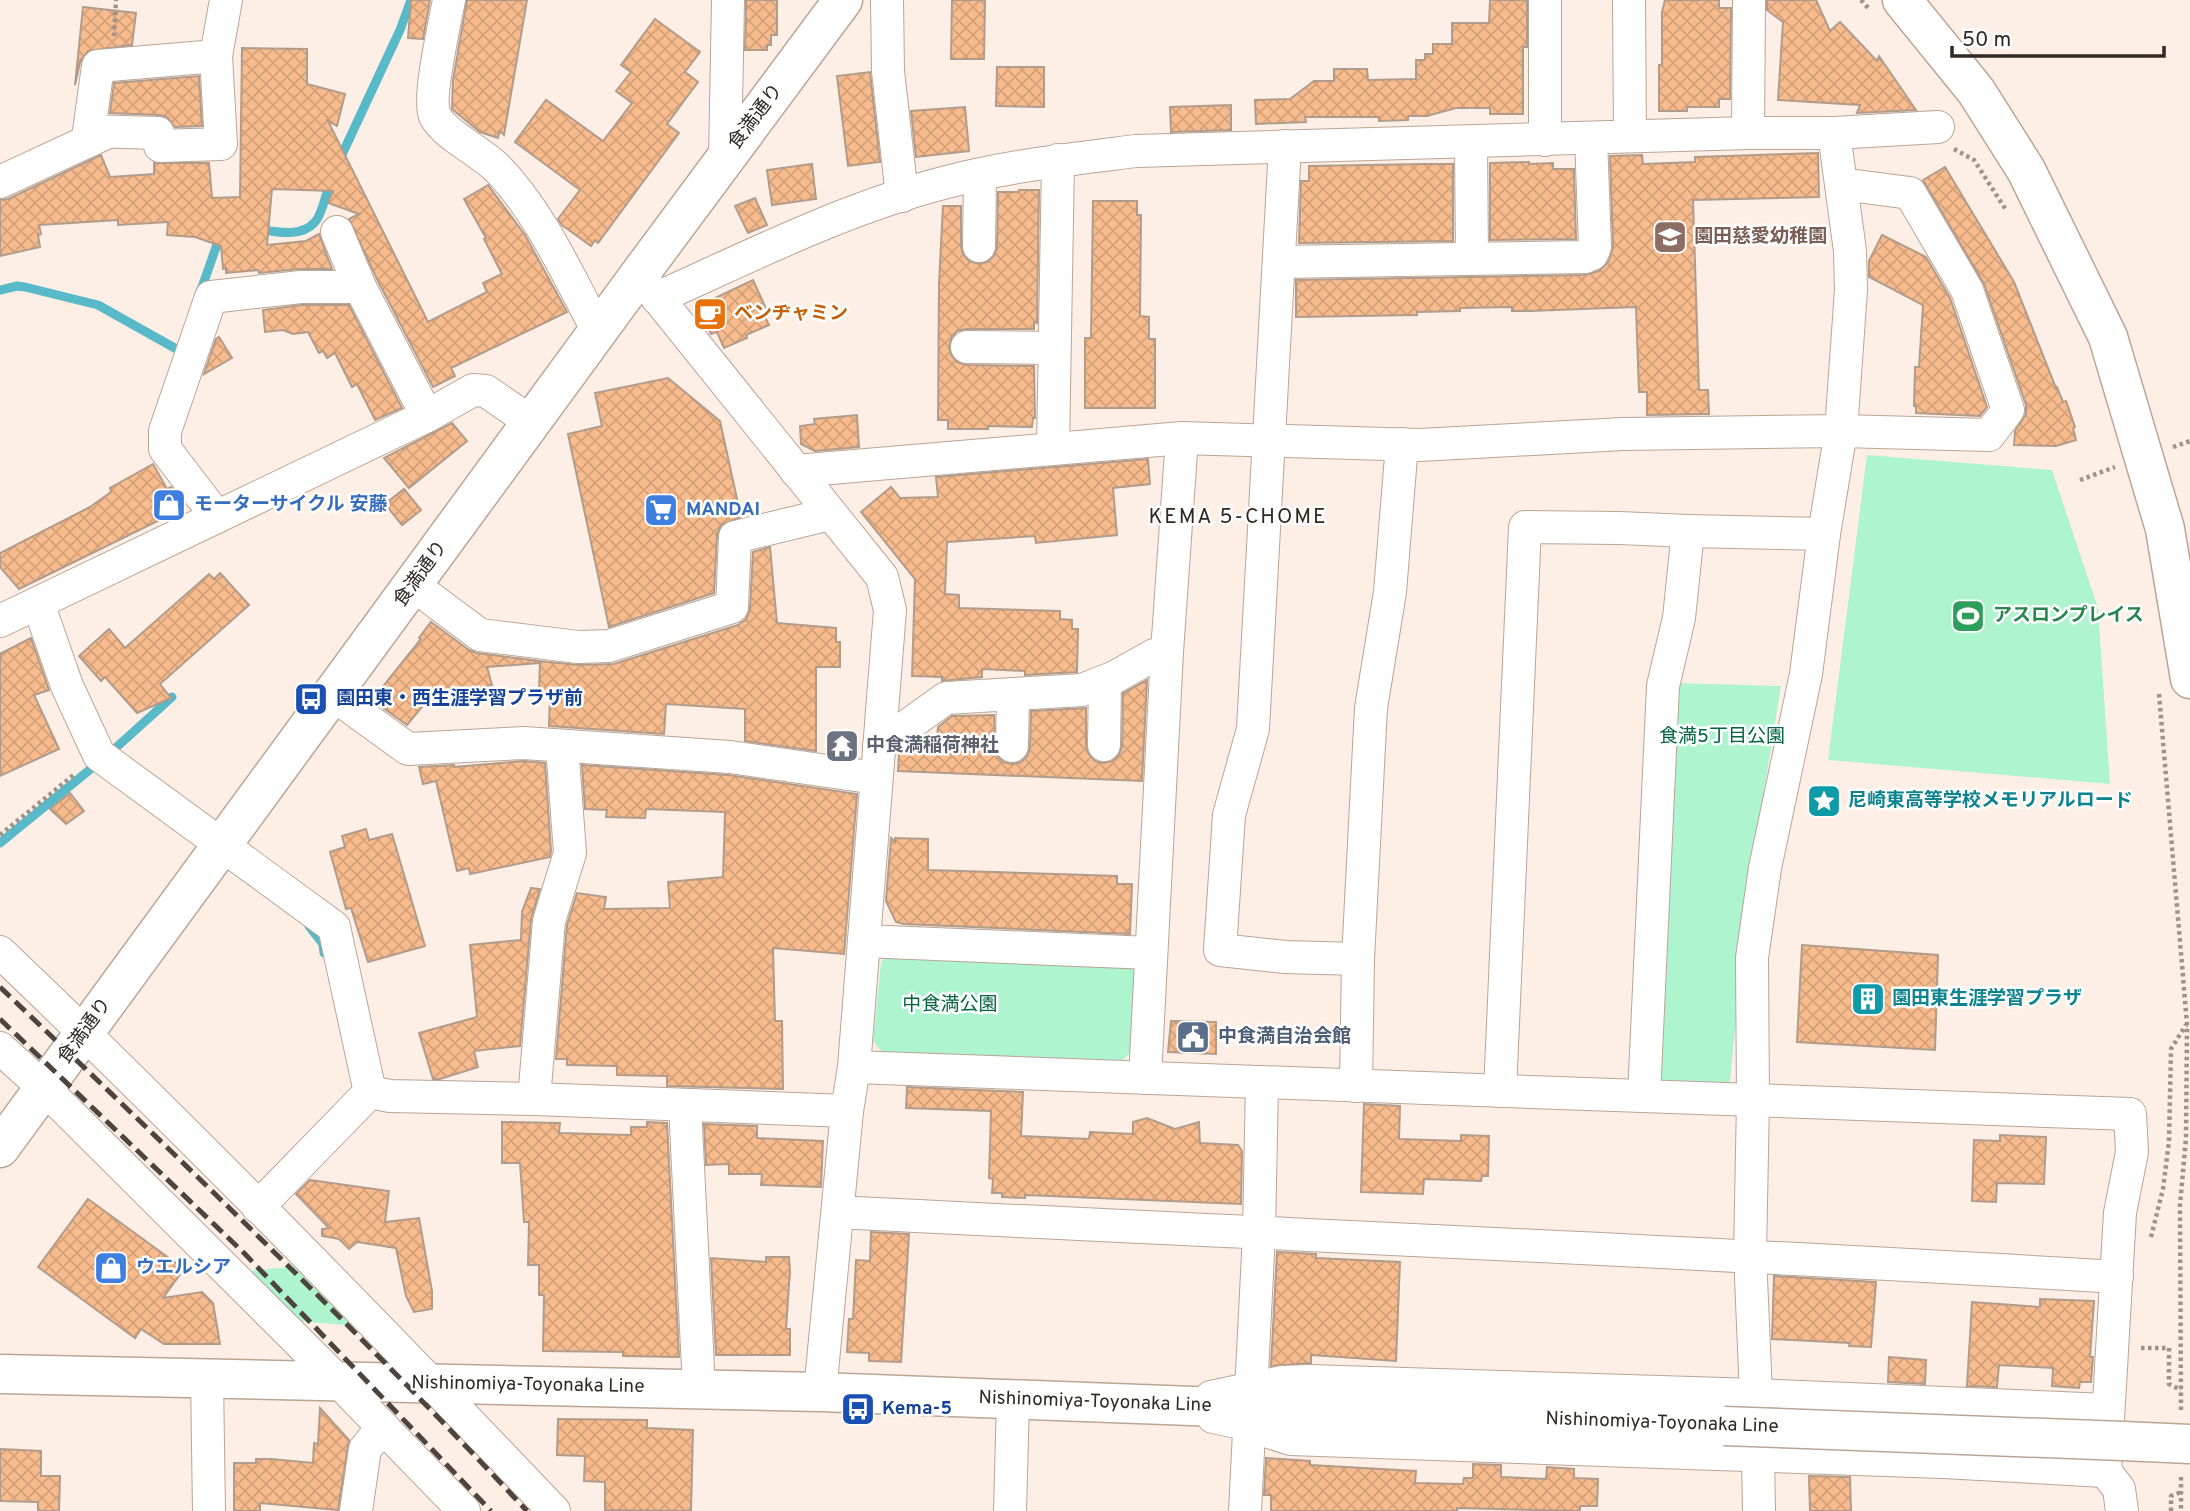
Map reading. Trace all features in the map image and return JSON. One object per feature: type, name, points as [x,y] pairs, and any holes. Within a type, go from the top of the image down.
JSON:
[{"type":"main road","name":"食満通り","points":[[0,1148],[598,331],[648,286],[725,158],[843,0]]},
{"type":"main road","points":[[1889,8],[1976,91],[2026,170],[2108,337],[2165,528],[2175,685]]},
{"type":"main road","name":"Nishinomiya-Toyonaka Line","points":[[0,1374],[820,1392],[2184,1442]]},
{"type":"street","points":[[216,56],[98,66],[89,131],[158,133],[160,146],[222,144],[216,56],[226,0]]},
{"type":"street","points":[[449,0],[432,96],[435,115],[446,128],[496,167],[533,213],[598,331]]},
{"type":"street","points":[[725,158],[728,0]]},
{"type":"street","points":[[887,0],[888,71],[902,196]]},
{"type":"street","points":[[1545,0],[1545,139]]},
{"type":"street","points":[[1629,0],[1630,136]]},
{"type":"street","points":[[1748,132],[1749,0]]},
{"type":"street","points":[[820,1392],[847,1111],[854,1068],[890,610],[888,593],[882,577],[648,286],[848,214],[944,183],[1058,160],[1136,151],[1748,132],[1834,134],[1938,127]]},
{"type":"street","points":[[0,182],[108,132]]},
{"type":"street","points":[[1756,1395],[1749,1255],[1753,1100],[1752,958],[1765,868],[1806,674],[1824,534],[1841,431],[1851,290],[1850,250],[1834,134]]},
{"type":"street","points":[[1279,262],[1584,257],[1592,254],[1595,247],[1591,138]]},
{"type":"street","points":[[1471,142],[1472,259]]},
{"type":"street","points":[[1285,146],[1253,729],[1229,815],[1220,950],[1285,957],[1358,959]]},
{"type":"street","points":[[1053,449],[1058,160]]},
{"type":"street","points":[[979,246],[980,176]]},
{"type":"street","points":[[796,471],[1182,438],[1402,444],[1623,435],[1841,431],[1989,435],[2008,410],[1967,290],[1910,193],[1841,184]]},
{"type":"street","points":[[337,232],[360,287],[427,416]]},
{"type":"street","points":[[217,517],[165,449],[165,431],[211,297],[301,286],[360,287]]},
{"type":"street","points":[[967,347],[1054,348]]},
{"type":"street","points":[[0,621],[427,416],[473,390],[486,391],[531,422]]},
{"type":"street","points":[[1145,1078],[1167,652],[1182,438]]},
{"type":"street","points":[[1356,1086],[1358,959],[1371,708],[1390,592],[1402,444]]},
{"type":"street","points":[[413,585],[480,635],[578,647],[609,646],[732,607],[734,537],[830,514]]},
{"type":"street","points":[[1500,1091],[1525,527],[1824,534]]},
{"type":"street","points":[[1644,1096],[1663,686],[1679,618],[1688,531]]},
{"type":"street","points":[[38,603],[67,686],[99,755],[334,928],[370,1092]]},
{"type":"street","points":[[879,746],[946,698],[1082,690],[1105,682],[1154,655],[1167,652]]},
{"type":"street","points":[[1104,745],[1105,682]]},
{"type":"street","points":[[332,694],[408,749],[524,743],[730,757],[876,778]]},
{"type":"street","points":[[1012,746],[1013,694]]},
{"type":"street","points":[[534,1099],[550,921],[570,853],[562,746]]},
{"type":"street","points":[[864,942],[1150,953]]},
{"type":"street","points":[[0,952],[84,1032],[258,1207],[554,1511]]},
{"type":"street","points":[[0,1048],[44,1088],[338,1381],[464,1511]]},
{"type":"street","points":[[854,1068],[2130,1114],[2132,1152],[2120,1213],[2111,1441],[2122,1511]]},
{"type":"street","points":[[1245,1511],[1259,1234],[1262,1082]]},
{"type":"street","points":[[370,1092],[390,1096],[847,1111]]},
{"type":"street","points":[[258,1207],[370,1092]]},
{"type":"street","points":[[685,1106],[699,1389]]},
{"type":"street","points":[[838,1212],[1259,1234],[1749,1255],[2117,1277]]},
{"type":"street","points":[[207,1378],[209,1511]]},
{"type":"street","points":[[1250,1408],[1282,1382],[1309,1381],[1756,1395],[2111,1441]]},
{"type":"street","points":[[1010,1511],[1013,1399]]},
{"type":"street","points":[[1250,1408],[1291,1439],[1943,1462],[2111,1441]]},
{"type":"street","points":[[356,1511],[365,1449],[383,1427]]},
{"type":"street","points":[[1758,1456],[1759,1511]]},
{"type":"path","points":[[1861,0],[1889,8]]},
{"type":"path","points":[[1938,127],[1950,147],[1974,160],[2008,213]]},
{"type":"path","points":[[2114,457],[2120,479]]},
{"type":"path","points":[[2175,685],[2187,1024],[2186,1138],[2180,1205],[2181,1390],[2184,1442],[2181,1511]]},
{"type":"path","points":[[0,835],[99,755]]},
{"type":"path","points":[[2134,1348],[2169,1348],[2169,1384],[2181,1390]]},
{"type":"path","points":[[2171,1511],[2171,1496],[2181,1492]]},
{"type":"green space","points":[[1867,455],[2052,470],[2098,608],[2110,784],[1828,760]]},
{"type":"green space","name":"食満5丁目公園","points":[[1674,683],[1781,686],[1750,878],[1729,1091],[1656,1086]]},
{"type":"green space","name":"中食満公園","points":[[892,951],[1127,961],[1138,972],[1132,1052],[1120,1062],[883,1053],[873,1041],[881,962]]},
{"type":"green space","points":[[298,1266],[358,1326],[296,1321],[249,1271]]},
{"type":"building","points":[[411,0],[430,0],[423,39],[408,38]]},
{"type":"building","points":[[467,0],[527,0],[504,135],[500,131],[498,138],[480,132],[452,109],[453,80]]},
{"type":"building","points":[[746,0],[777,0],[777,35],[771,35],[771,45],[767,45],[767,50],[745,50]]},
{"type":"building","points":[[952,0],[985,0],[984,59],[951,59]]},
{"type":"building","points":[[1490,0],[1527,0],[1527,47],[1523,47],[1523,114],[1490,114],[1490,108],[1456,108],[1427,116],[1408,116],[1408,120],[1379,121],[1379,117],[1305,117],[1306,122],[1256,124],[1255,100],[1290,99],[1314,81],[1334,81],[1334,69],[1367,69],[1368,80],[1416,79],[1416,60],[1425,60],[1425,54],[1433,54],[1433,44],[1452,44],[1452,23],[1489,23]]},
{"type":"building","points":[[1665,0],[1719,0],[1719,8],[1731,8],[1730,99],[1719,99],[1719,107],[1687,107],[1687,111],[1659,111],[1659,65],[1662,65],[1662,12]]},
{"type":"building","points":[[1767,0],[1816,0],[1830,31],[1840,22],[1877,61],[1879,56],[1916,110],[1857,113],[1860,105],[1778,100],[1783,22],[1767,10]]},
{"type":"building","points":[[83,7],[136,13],[132,45],[88,51],[80,63],[75,85]]},
{"type":"building","points":[[655,19],[700,52],[685,72],[698,82],[667,124],[679,133],[598,243],[595,240],[591,246],[562,225],[558,219],[580,190],[515,142],[546,100],[603,141],[632,103],[616,91],[631,72],[621,65]]},
{"type":"building","points":[[242,48],[307,49],[307,84],[345,94],[337,126],[328,121],[428,322],[487,292],[483,283],[502,274],[464,199],[488,185],[525,235],[567,312],[451,368],[455,376],[433,387],[349,219],[359,214],[328,203],[333,191],[272,189],[267,245],[306,241],[319,234],[332,269],[226,273],[226,268],[223,269],[221,246],[195,237],[167,235],[168,222],[118,225],[118,220],[39,225],[40,247],[0,256],[0,200],[8,199],[101,155],[110,177],[154,174],[154,163],[209,163],[212,198],[240,197]]},
{"type":"building","points":[[997,67],[1044,67],[1044,107],[996,106]]},
{"type":"building","points":[[870,72],[880,162],[848,166],[837,76]]},
{"type":"building","points":[[199,76],[202,126],[175,127],[167,117],[159,115],[110,113],[114,83]]},
{"type":"building","points":[[1231,105],[1231,130],[1171,132],[1170,107]]},
{"type":"building","points":[[965,107],[969,151],[916,157],[911,111]]},
{"type":"building","points":[[1818,153],[1819,197],[1693,200],[1699,390],[1708,390],[1709,414],[1647,415],[1647,392],[1639,392],[1636,307],[1530,311],[1512,311],[1512,307],[1460,308],[1460,311],[1417,312],[1417,315],[1296,317],[1296,280],[1585,275],[1599,271],[1609,261],[1613,247],[1610,156],[1642,155],[1643,164],[1695,162],[1695,157]]},
{"type":"building","points":[[1490,163],[1553,163],[1553,169],[1574,169],[1576,239],[1490,240]]},
{"type":"building","points":[[812,164],[816,199],[772,205],[767,170]]},
{"type":"building","points":[[1453,164],[1453,241],[1299,243],[1301,181],[1309,181],[1309,166]]},
{"type":"building","points":[[1945,167],[2014,282],[2056,388],[2063,402],[2066,401],[2075,427],[2076,440],[2056,446],[2014,445],[2015,431],[2026,414],[2026,405],[1984,284],[1923,180]]},
{"type":"building","points":[[1039,190],[1037,323],[1034,322],[1034,329],[957,331],[949,347],[957,362],[966,365],[1034,366],[1035,418],[1032,427],[948,429],[948,420],[938,420],[939,284],[943,206],[961,206],[963,254],[969,261],[979,264],[994,256],[997,247],[998,192]]},
{"type":"building","points":[[755,198],[767,225],[748,233],[735,206]]},
{"type":"building","points":[[1093,201],[1137,201],[1137,215],[1141,215],[1140,316],[1149,317],[1149,339],[1155,339],[1155,408],[1085,408],[1085,338],[1091,338]]},
{"type":"building","points":[[1882,235],[1926,257],[1950,298],[1987,407],[1980,416],[1916,413],[1915,367],[1919,367],[1923,305],[1869,277],[1869,261]]},
{"type":"building","points":[[753,280],[769,315],[765,317],[769,325],[724,348],[717,332],[711,334],[698,306]]},
{"type":"building","points":[[302,305],[349,305],[402,408],[375,420],[357,384],[352,387],[335,353],[327,358],[323,351],[319,353],[308,332],[265,332],[263,310]]},
{"type":"building","points":[[219,337],[232,358],[204,374],[216,339]]},
{"type":"building","name":"MANDAI","points":[[668,378],[720,421],[741,517],[721,525],[717,535],[714,593],[609,627],[568,434],[602,426],[595,393]]},
{"type":"building","points":[[857,415],[859,447],[815,451],[801,444],[800,426],[815,424],[814,419]]},
{"type":"building","points":[[452,423],[467,441],[409,488],[384,458]]},
{"type":"building","points":[[1148,459],[1150,484],[1113,488],[1117,535],[1036,543],[1035,536],[947,542],[945,594],[959,595],[959,608],[1060,611],[1060,619],[1072,620],[1072,629],[1078,629],[1077,672],[1025,675],[1025,671],[982,669],[982,677],[942,681],[942,677],[912,676],[915,579],[861,512],[891,487],[900,498],[938,497],[936,477]]},
{"type":"building","points":[[153,464],[167,489],[171,487],[184,508],[19,589],[0,567],[0,553],[90,507],[111,492],[110,488]]},
{"type":"building","points":[[404,489],[421,510],[402,525],[385,504]]},
{"type":"building","points":[[770,547],[777,623],[836,628],[836,642],[840,642],[840,667],[816,667],[816,751],[745,741],[745,709],[666,704],[664,734],[549,726],[550,692],[539,692],[540,661],[578,665],[614,664],[738,625],[746,619],[750,609],[753,552]]},
{"type":"building","points":[[220,573],[249,605],[160,684],[171,698],[137,713],[105,677],[101,681],[79,656],[109,629],[125,648],[209,574],[214,579]]},
{"type":"building","points":[[431,622],[469,650],[539,663],[487,667],[492,685],[426,702],[407,725],[372,700],[421,639],[419,638]]},
{"type":"building","points":[[31,638],[49,690],[34,695],[59,749],[0,776],[0,654]]},
{"type":"building","points":[[1147,680],[1142,781],[898,771],[899,754],[921,739],[937,739],[938,727],[952,716],[994,715],[996,754],[1003,762],[1012,764],[1021,762],[1028,755],[1031,711],[1086,708],[1088,753],[1095,761],[1112,761],[1119,755],[1122,746],[1123,693]]},
{"type":"building","points":[[524,761],[545,763],[550,857],[470,874],[469,868],[457,871],[436,781],[423,784],[419,767]]},
{"type":"building","points":[[582,765],[728,775],[857,794],[844,954],[773,948],[775,1021],[782,1021],[783,1089],[667,1086],[667,1076],[617,1075],[617,1066],[567,1065],[567,1059],[556,1059],[567,925],[577,893],[606,897],[604,909],[670,908],[668,882],[723,877],[725,812],[646,809],[645,818],[606,817],[607,810],[585,809]]},
{"type":"building","points":[[70,793],[84,811],[66,824],[50,809]]},
{"type":"building","points":[[366,829],[369,840],[392,834],[425,946],[368,962],[351,908],[346,909],[330,852],[345,847],[342,836]]},
{"type":"building","points":[[891,838],[895,842],[895,838],[928,839],[928,870],[1117,876],[1117,884],[1132,884],[1130,934],[896,922],[886,901]]},
{"type":"building","points":[[531,888],[540,889],[531,919],[520,1046],[474,1051],[478,1067],[433,1079],[419,1033],[477,1017],[470,945],[521,940],[522,912]]},
{"type":"building","name":"園田東生涯学習プラザ","points":[[1802,945],[1938,955],[1935,1050],[1797,1042]]},
{"type":"building","name":"中食満自治会館","points":[[1171,1021],[1216,1022],[1216,1054],[1168,1052]]},
{"type":"building","points":[[907,1087],[1023,1092],[1021,1136],[1089,1139],[1090,1132],[1133,1134],[1133,1122],[1147,1118],[1175,1129],[1199,1122],[1200,1143],[1238,1145],[1242,1151],[1241,1204],[1025,1195],[1025,1198],[1002,1197],[1002,1193],[992,1193],[993,1179],[989,1178],[991,1111],[906,1108]]},
{"type":"building","points":[[1364,1104],[1400,1106],[1399,1139],[1461,1141],[1461,1135],[1489,1136],[1488,1176],[1482,1176],[1481,1181],[1424,1179],[1423,1194],[1361,1192]]},
{"type":"building","points":[[502,1122],[560,1123],[559,1133],[631,1135],[631,1127],[647,1127],[647,1122],[667,1123],[679,1357],[623,1356],[623,1352],[543,1351],[544,1295],[539,1295],[539,1265],[528,1265],[529,1222],[524,1222],[520,1163],[502,1163]]},
{"type":"building","points":[[704,1124],[757,1126],[757,1138],[823,1141],[821,1187],[761,1185],[762,1174],[729,1174],[729,1164],[706,1165]]},
{"type":"building","points":[[2000,1135],[2046,1137],[2044,1184],[1997,1183],[1996,1202],[1972,1201],[1974,1140],[2000,1141]]},
{"type":"building","points":[[310,1180],[389,1191],[385,1222],[419,1218],[432,1291],[432,1309],[414,1312],[406,1296],[396,1248],[357,1242],[349,1249],[339,1239],[322,1236],[322,1229],[329,1228],[296,1194]]},
{"type":"building","name":"ウエルシア","points":[[88,1199],[184,1269],[163,1298],[202,1292],[213,1303],[220,1344],[164,1344],[141,1329],[135,1338],[38,1267]]},
{"type":"building","points":[[871,1232],[909,1234],[901,1362],[869,1361],[869,1353],[847,1352],[849,1319],[853,1319],[856,1260],[870,1261]]},
{"type":"building","points":[[1277,1252],[1316,1254],[1316,1258],[1400,1262],[1396,1361],[1311,1355],[1311,1363],[1271,1366]]},
{"type":"building","points":[[766,1257],[789,1257],[786,1329],[790,1329],[790,1355],[716,1355],[711,1258],[766,1262]]},
{"type":"building","points":[[1774,1276],[1876,1282],[1871,1347],[1849,1346],[1850,1343],[1772,1339]]},
{"type":"building","points":[[2040,1299],[2094,1301],[2091,1382],[2080,1382],[2079,1388],[2052,1386],[2053,1368],[1999,1365],[1997,1387],[1967,1386],[1972,1302],[2040,1307]]},
{"type":"building","points":[[1889,1357],[1926,1360],[1925,1384],[1888,1382]]},
{"type":"building","points":[[320,1408],[349,1440],[338,1510],[260,1503],[260,1511],[234,1511],[234,1463],[256,1463],[256,1459],[271,1459],[313,1463],[314,1443],[318,1444]]},
{"type":"building","points":[[558,1419],[647,1420],[647,1428],[693,1430],[691,1511],[605,1510],[605,1482],[584,1481],[585,1456],[557,1455]]},
{"type":"building","points":[[0,1449],[41,1451],[41,1476],[60,1476],[59,1511],[38,1511],[38,1502],[0,1501]]},
{"type":"building","points":[[1266,1458],[1310,1461],[1310,1465],[1416,1471],[1415,1483],[1463,1484],[1464,1478],[1473,1478],[1473,1464],[1501,1465],[1501,1477],[1546,1479],[1547,1467],[1574,1469],[1574,1478],[1598,1479],[1597,1506],[1580,1506],[1580,1511],[1457,1508],[1457,1511],[1271,1511],[1271,1495],[1264,1495]]},
{"type":"building","points":[[1809,1476],[1850,1477],[1851,1511],[1810,1511]]},
{"type":"waterway","points":[[339,161],[400,30],[411,0]]},
{"type":"waterway","points":[[258,229],[288,233],[309,227],[320,214],[331,180]]},
{"type":"waterway","points":[[200,293],[221,233]]},
{"type":"waterway","points":[[0,290],[25,287],[98,305],[180,351]]},
{"type":"waterway","points":[[109,754],[172,697]]},
{"type":"waterway","points":[[0,843],[98,763]]},
{"type":"waterway","points":[[309,926],[323,944],[324,953]]},
{"type":"railway","points":[[0,987],[333,1311],[527,1511]]},
{"type":"railway","points":[[0,1019],[244,1253],[491,1511]]},
{"type":"place","name":"園田慈愛幼稚園","points":[[1670,237]]},
{"type":"place","name":"ベンヂャミン","points":[[710,314]]},
{"type":"place","name":"モーターサイクル 安藤","points":[[169,505]]},
{"type":"place","name":"MANDAI","points":[[661,510]]},
{"type":"place","name":"アスロンプレイス","points":[[1968,616]]},
{"type":"place","name":"園田東・西生涯学習プラザ前","points":[[311,699]]},
{"type":"place","name":"中食満稲荷神社","points":[[842,746]]},
{"type":"place","name":"尼崎東高等学校メモリアルロード","points":[[1824,801]]},
{"type":"place","name":"園田東生涯学習プラザ","points":[[1868,999]]},
{"type":"place","name":"中食満自治会館","points":[[1193,1037]]},
{"type":"place","name":"ウエルシア","points":[[111,1268]]},
{"type":"place","name":"Kema-5","points":[[858,1409]]},
{"type":"district","name":"KEMA 5-CHOME","points":[[1238,517]]}]
